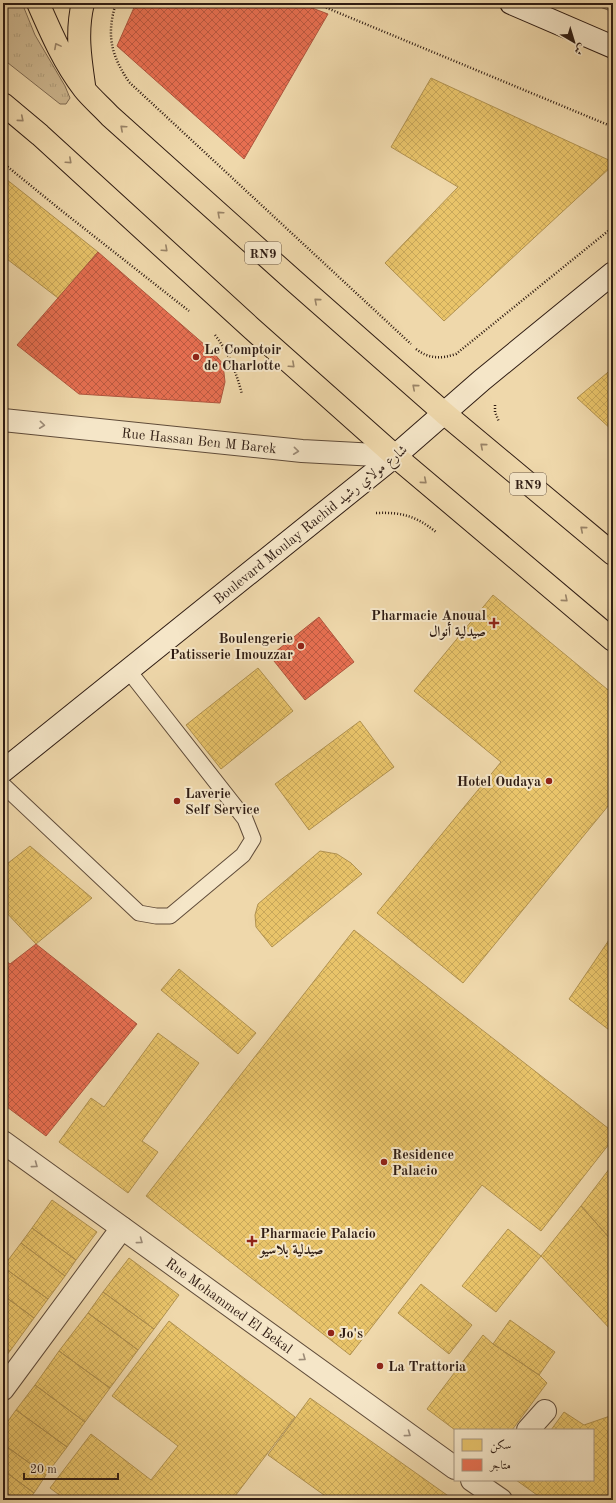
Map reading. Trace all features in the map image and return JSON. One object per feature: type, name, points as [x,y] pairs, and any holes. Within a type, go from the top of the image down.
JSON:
[{"type":"main road","name":"RN9","points":[[38,3],[55,42],[73,73],[85,90],[110,116],[444,413],[613,554]]},
{"type":"main road","points":[[83,3],[79,25],[79,41],[85,90]]},
{"type":"main road","points":[[3,104],[46,140],[250,327],[394,456],[613,640]]},
{"type":"street","points":[[511,3],[613,47]]},
{"type":"street","name":"Boulevard Moulay Rachid شارع مولاي رشيد","points":[[3,771],[394,456],[613,273]]},
{"type":"street","name":"Rue Hassan Ben M Barek","points":[[3,420],[302,452],[394,456]]},
{"type":"street","name":"Rue Mohammed El Bekal","points":[[3,1142],[454,1467]]},
{"type":"street","points":[[3,1389],[122,1228]]},
{"type":"street","points":[[529,1429],[545,1411]]},
{"type":"street","points":[[477,1481],[501,1500]]},
{"type":"lane","points":[[3,785],[139,913],[156,916],[170,916],[242,855],[253,839],[245,819],[128,670]]},
{"type":"path","points":[[116,3],[112,16],[110,34],[113,51],[119,68],[129,82],[406,340],[426,356],[436,358],[456,354],[613,227]]},
{"type":"path","points":[[315,3],[613,127]]},
{"type":"path","points":[[3,163],[62,212],[192,314]]},
{"type":"path","points":[[213,332],[227,351],[234,366],[242,394]]},
{"type":"path","points":[[376,513],[393,512],[408,515],[423,522],[436,532]]},
{"type":"green space","points":[[3,3],[22,3],[35,35],[65,86],[70,98],[66,104],[60,104],[3,59]]},
{"type":"green space","points":[[590,3],[613,3],[613,12]]},
{"type":"building: سكن","points":[[431,78],[613,162],[613,165],[444,321],[385,263],[458,187],[391,147]]},
{"type":"building: سكن","points":[[6,179],[98,252],[58,298],[3,256],[3,183]]},
{"type":"building: سكن","points":[[613,368],[613,431],[577,398]]},
{"type":"building: سكن","name":"Hotel Oudaya","points":[[493,595],[613,694],[613,800],[463,983],[377,913],[501,762],[414,691]]},
{"type":"building: سكن","points":[[258,668],[293,711],[221,769],[186,725]]},
{"type":"building: سكن","points":[[360,721],[394,767],[309,830],[275,784]]},
{"type":"building: سكن","points":[[30,846],[92,898],[36,944],[3,909],[3,867]]},
{"type":"building: سكن","points":[[320,851],[337,854],[351,863],[362,874],[272,947],[256,927],[255,915],[258,904]]},
{"type":"building: سكن","name":"Residence Palacio","points":[[354,930],[613,1132],[613,1139],[541,1231],[482,1185],[350,1355],[146,1196]]},
{"type":"building: سكن","points":[[613,934],[613,1033],[569,999]]},
{"type":"building: سكن","points":[[179,969],[256,1033],[238,1054],[161,990]]},
{"type":"building: سكن","points":[[158,1033],[199,1063],[142,1141],[158,1152],[128,1193],[59,1142],[91,1098],[104,1107]]},
{"type":"building: سكن","points":[[613,1164],[613,1242],[581,1206]]},
{"type":"building: سكن","points":[[52,1200],[97,1232],[76,1260],[32,1228]]},
{"type":"building: سكن","points":[[581,1206],[613,1242],[613,1332],[541,1256]]},
{"type":"building: سكن","points":[[32,1228],[76,1260],[65,1276],[21,1243]]},
{"type":"building: سكن","points":[[508,1229],[541,1256],[496,1312],[462,1286]]},
{"type":"building: سكن","points":[[21,1243],[65,1276],[48,1299],[3,1267]]},
{"type":"building: سكن","points":[[129,1258],[179,1295],[154,1329],[103,1292]]},
{"type":"building: سكن","points":[[3,1267],[48,1299],[34,1318],[3,1295]]},
{"type":"building: سكن","points":[[421,1284],[472,1325],[449,1354],[398,1313]]},
{"type":"building: سكن","points":[[103,1292],[154,1329],[138,1350],[88,1313]]},
{"type":"building: سكن","points":[[3,1295],[34,1318],[10,1351],[3,1346]]},
{"type":"building: سكن","points":[[88,1313],[138,1350],[110,1388],[59,1351]]},
{"type":"building: سكن","points":[[510,1320],[555,1352],[539,1375],[493,1344]]},
{"type":"building: سكن","points":[[169,1321],[295,1417],[232,1500],[66,1500],[50,1488],[91,1434],[151,1480],[178,1446],[112,1396]]},
{"type":"building: سكن","points":[[483,1335],[493,1344],[539,1375],[547,1383],[513,1429],[454,1429],[427,1409]]},
{"type":"building: سكن","points":[[3,1346],[10,1351],[3,1360]]},
{"type":"building: سكن","points":[[59,1351],[110,1388],[85,1422],[35,1385]]},
{"type":"building: سكن","points":[[35,1385],[85,1422],[67,1447],[16,1410]]},
{"type":"building: سكن","points":[[310,1398],[454,1500],[331,1500],[268,1455]]},
{"type":"building: سكن","points":[[16,1410],[67,1447],[46,1475],[3,1444],[3,1428]]},
{"type":"building: سكن","points":[[564,1412],[584,1425],[613,1415],[613,1500],[544,1500],[517,1481],[594,1481],[594,1429],[552,1429]]},
{"type":"building: سكن","points":[[3,1444],[46,1475],[34,1493],[3,1470]]},
{"type":"building: سكن","points":[[3,1470],[34,1493],[28,1500],[17,1500],[3,1490]]},
{"type":"building: سكن","points":[[3,1490],[17,1500],[3,1500]]},
{"type":"building: متاجر","points":[[136,3],[299,3],[328,14],[244,159],[117,46]]},
{"type":"building: متاجر","points":[[98,252],[213,352],[223,364],[225,382],[220,403],[79,394],[17,345]]},
{"type":"building: متاجر","points":[[319,617],[354,662],[305,700],[270,656]]},
{"type":"building: متاجر","points":[[36,944],[137,1024],[46,1136],[3,1104],[3,959],[10,964]]},
{"type":"place","name":"Le Comptoir de Charlotte","points":[[196,357]]},
{"type":"place","name":"Pharmacie Anoual صيدلية أنوال","points":[[494,623]]},
{"type":"place","name":"Boulengerie Patisserie Imouzzar","points":[[301,646]]},
{"type":"place","name":"Hotel Oudaya","points":[[549,781]]},
{"type":"place","name":"Laverie Self Service","points":[[177,801]]},
{"type":"place","name":"Residence Palacio","points":[[384,1162]]},
{"type":"place","name":"Pharmacie Palacio صيدلية بلاسيو","points":[[252,1241]]},
{"type":"place","name":"Jo's","points":[[331,1333]]},
{"type":"place","name":"La Trattoria","points":[[380,1366]]}]
